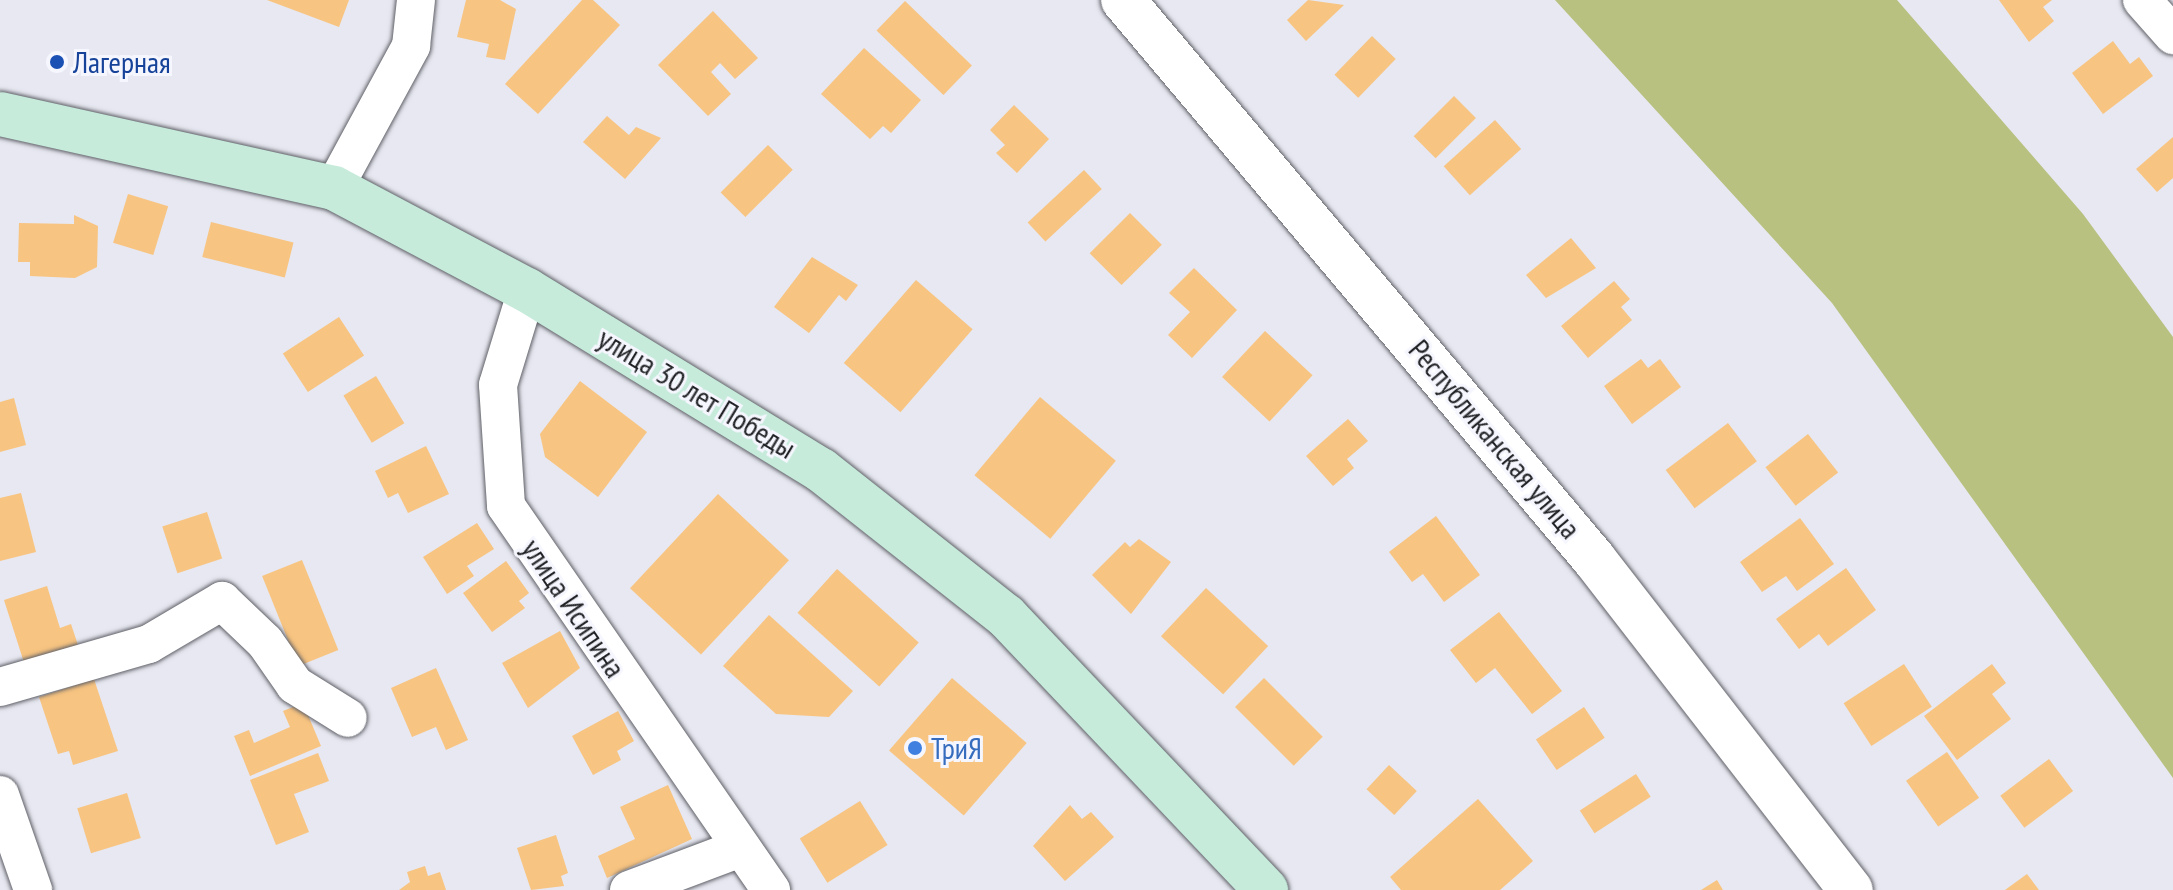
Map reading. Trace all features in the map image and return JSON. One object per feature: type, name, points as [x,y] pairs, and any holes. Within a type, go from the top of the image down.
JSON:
[{"type":"main road","name":"улица 30 лет Победы","points":[[0,114],[334,188],[527,290],[821,470],[1006,616],[1266,890]]},
{"type":"street","points":[[334,188],[411,46],[416,0]]},
{"type":"street","name":"Республиканская улица","points":[[1123,0],[1594,559],[1851,890]]},
{"type":"street","points":[[2142,0],[2173,35]]},
{"type":"street","name":"улица Исипина","points":[[527,290],[498,385],[506,506],[771,890]]},
{"type":"street","points":[[0,687],[149,644],[222,601],[265,642],[295,685],[348,718]]},
{"type":"street","points":[[0,795],[33,890]]},
{"type":"street","points":[[629,890],[741,848]]},
{"type":"green space","points":[[1555,0],[1897,0],[2083,214],[2173,337],[2173,778],[1832,303]]},
{"type":"building","points":[[267,0],[349,0],[339,27]]},
{"type":"building","points":[[466,0],[500,0],[516,9],[505,60],[486,57],[489,44],[457,37]]},
{"type":"building","points":[[582,0],[593,0],[620,25],[538,114],[505,84]]},
{"type":"building","points":[[1308,0],[1344,5],[1306,41],[1287,20]]},
{"type":"building","points":[[1999,0],[2052,0],[2043,7],[2054,21],[2029,42]]},
{"type":"building","points":[[905,1],[972,66],[943,95],[877,30]]},
{"type":"building","points":[[713,11],[758,58],[735,79],[720,63],[711,72],[731,94],[708,116],[658,65]]},
{"type":"building","points":[[1372,36],[1396,59],[1358,98],[1334,75]]},
{"type":"building","points":[[2113,41],[2130,64],[2139,57],[2153,76],[2103,114],[2072,73]]},
{"type":"building","points":[[864,48],[921,100],[891,133],[883,126],[870,139],[821,94]]},
{"type":"building","points":[[1454,96],[1476,118],[1436,158],[1414,136]]},
{"type":"building","points":[[1014,105],[1049,139],[1017,173],[996,153],[1005,145],[990,130]]},
{"type":"building","points":[[607,116],[629,135],[636,127],[661,138],[625,179],[583,142]]},
{"type":"building","points":[[1495,120],[1521,149],[1470,195],[1444,166]]},
{"type":"building","points":[[2173,137],[2173,178],[2157,192],[2136,169]]},
{"type":"building","points":[[768,145],[793,170],[745,217],[721,192]]},
{"type":"building","points":[[1084,170],[1102,189],[1045,242],[1028,223]]},
{"type":"building","points":[[128,194],[168,206],[153,255],[113,243]]},
{"type":"building","points":[[1130,213],[1162,245],[1122,285],[1090,253]]},
{"type":"building","points":[[74,215],[98,226],[97,267],[75,278],[30,276],[30,262],[18,262],[19,223],[74,224]]},
{"type":"building","points":[[211,222],[293,243],[285,277],[202,257]]},
{"type":"building","points":[[1571,238],[1596,268],[1546,298],[1526,275]]},
{"type":"building","points":[[812,257],[858,285],[846,301],[839,295],[809,333],[774,307]]},
{"type":"building","points":[[1194,268],[1237,310],[1192,358],[1168,335],[1190,312],[1169,293]]},
{"type":"building","points":[[916,280],[973,329],[900,412],[844,363]]},
{"type":"building","points":[[1614,281],[1630,299],[1621,307],[1632,320],[1588,358],[1561,326]]},
{"type":"building","points":[[339,317],[364,356],[308,392],[283,353]]},
{"type":"building","points":[[1265,331],[1313,375],[1270,421],[1222,377]]},
{"type":"building","points":[[1641,359],[1648,368],[1660,359],[1681,387],[1632,424],[1604,386]]},
{"type":"building","points":[[376,376],[404,423],[372,443],[343,396]]},
{"type":"building","points":[[580,381],[647,432],[598,497],[545,457],[540,434]]},
{"type":"building","points":[[1040,397],[1116,461],[1050,539],[974,475]]},
{"type":"building","points":[[14,398],[26,445],[0,452],[0,402]]},
{"type":"building","points":[[1348,419],[1368,441],[1347,459],[1354,468],[1333,486],[1306,456]]},
{"type":"building","points":[[1728,423],[1757,461],[1695,508],[1666,470]]},
{"type":"building","points":[[1808,434],[1838,473],[1796,506],[1765,467]]},
{"type":"building","points":[[426,446],[449,494],[408,513],[398,493],[388,498],[375,471]]},
{"type":"building","points":[[21,493],[36,552],[0,561],[0,498]]},
{"type":"building","points":[[718,494],[789,560],[701,654],[630,588]]},
{"type":"building","points":[[207,512],[222,559],[177,573],[162,527]]},
{"type":"building","points":[[1436,516],[1480,575],[1444,602],[1423,574],[1412,582],[1389,552]]},
{"type":"building","points":[[1800,518],[1834,564],[1797,591],[1786,576],[1762,592],[1740,562]]},
{"type":"building","points":[[477,523],[494,549],[467,566],[474,576],[447,594],[423,557]]},
{"type":"building","points":[[1139,539],[1171,562],[1131,614],[1092,575],[1125,542],[1130,547]]},
{"type":"building","points":[[302,560],[338,650],[298,666],[262,576]]},
{"type":"building","points":[[506,561],[529,593],[519,601],[525,608],[492,632],[463,593]]},
{"type":"building","points":[[1846,568],[1876,610],[1828,646],[1819,634],[1799,649],[1776,619]]},
{"type":"building","points":[[837,569],[919,643],[879,686],[798,613]]},
{"type":"building","points":[[47,586],[60,628],[71,624],[81,654],[27,672],[4,600]]},
{"type":"building","points":[[1206,588],[1268,646],[1223,694],[1161,636]]},
{"type":"building","points":[[1499,612],[1562,691],[1532,714],[1495,668],[1476,683],[1450,650]]},
{"type":"building","points":[[769,615],[853,691],[829,717],[776,714],[723,666]]},
{"type":"building","points":[[560,631],[580,668],[528,708],[502,663]]},
{"type":"building","points":[[1904,664],[1932,707],[1871,746],[1844,703]]},
{"type":"building","points":[[1992,664],[2006,683],[1992,694],[2011,719],[1957,760],[1924,716]]},
{"type":"building","points":[[436,668],[468,740],[446,750],[436,727],[412,737],[391,688]]},
{"type":"building","points":[[952,678],[1027,743],[964,815],[889,750]]},
{"type":"building","points":[[1264,678],[1323,737],[1294,766],[1235,707]]},
{"type":"building","points":[[94,679],[118,751],[73,765],[69,751],[58,754],[39,697]]},
{"type":"building","points":[[303,703],[321,746],[250,776],[234,736],[249,730],[254,743],[290,727],[283,711]]},
{"type":"building","points":[[1584,707],[1605,738],[1557,770],[1536,739]]},
{"type":"building","points":[[618,711],[634,741],[617,751],[621,760],[593,775],[572,736]]},
{"type":"building","points":[[1947,752],[1979,798],[1938,827],[1906,781]]},
{"type":"building","points":[[318,753],[329,781],[294,794],[309,832],[276,845],[250,780]]},
{"type":"building","points":[[2049,759],[2073,791],[2024,828],[2000,796]]},
{"type":"building","points":[[1389,765],[1417,791],[1394,815],[1366,789]]},
{"type":"building","points":[[1636,774],[1651,797],[1595,833],[1580,810]]},
{"type":"building","points":[[668,785],[692,839],[607,878],[598,856],[635,839],[620,807]]},
{"type":"building","points":[[127,793],[141,838],[91,853],[77,808]]},
{"type":"building","points":[[1478,799],[1533,861],[1500,890],[1401,890],[1390,877]]},
{"type":"building","points":[[860,801],[888,845],[827,883],[800,839]]},
{"type":"building","points":[[1070,805],[1082,819],[1091,812],[1114,837],[1065,881],[1033,846]]},
{"type":"building","points":[[556,835],[568,873],[561,876],[564,886],[531,890],[517,848]]},
{"type":"building","points":[[425,866],[428,876],[440,872],[446,890],[399,890],[410,882],[407,872]]},
{"type":"building","points":[[2027,874],[2039,890],[2005,890]]},
{"type":"building","points":[[1717,880],[1723,890],[1701,890]]},
{"type":"place","name":"Лагерная","points":[[57,62]]},
{"type":"place","name":"ТриЯ","points":[[915,748]]}]
